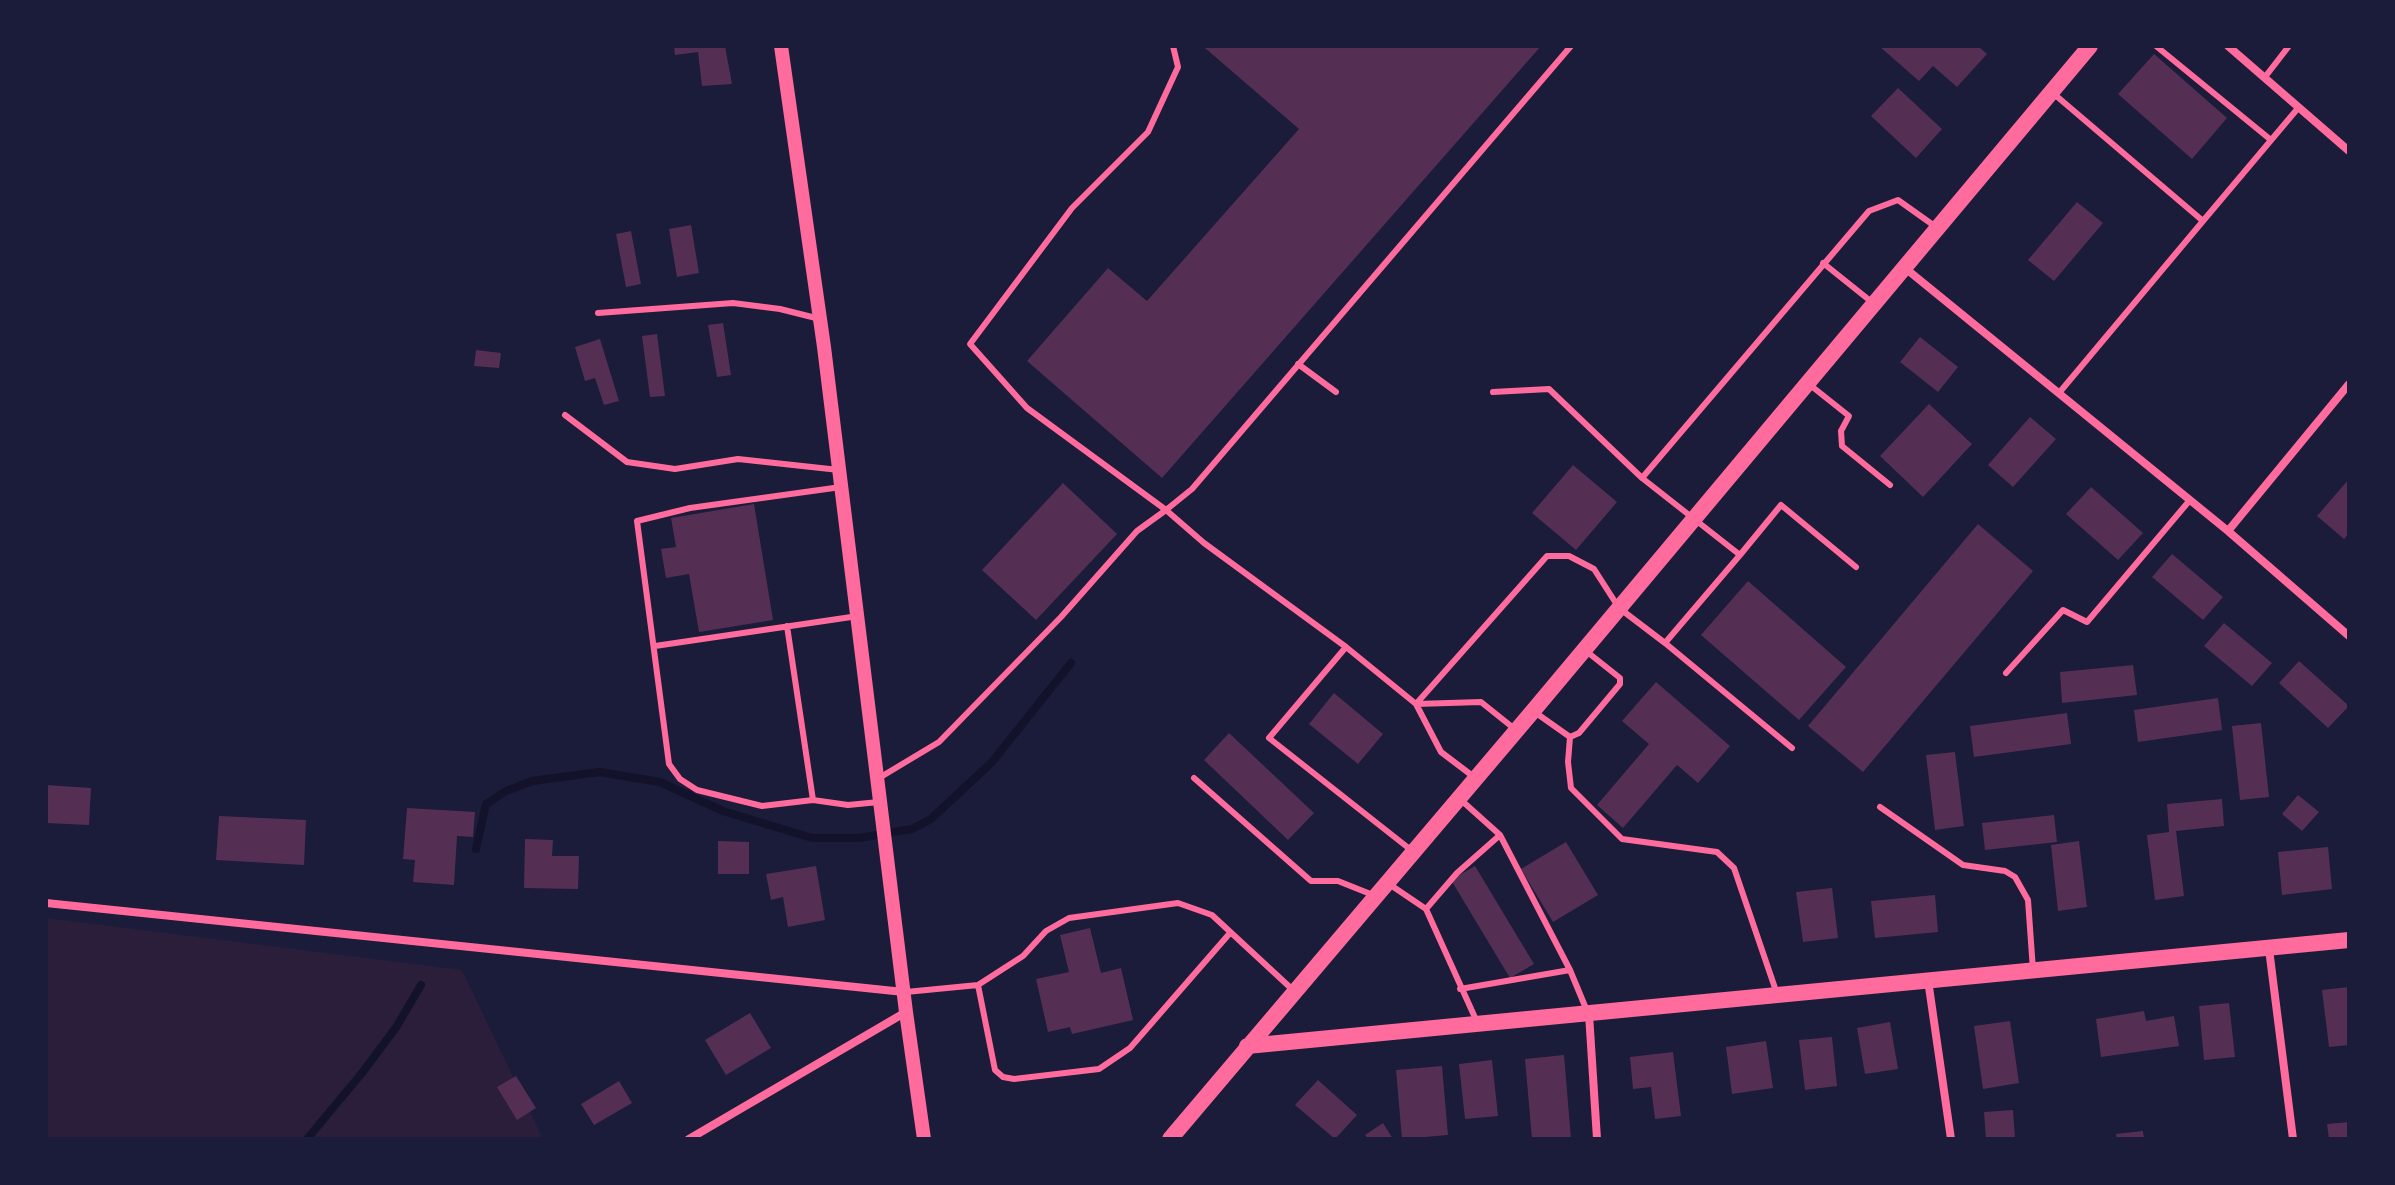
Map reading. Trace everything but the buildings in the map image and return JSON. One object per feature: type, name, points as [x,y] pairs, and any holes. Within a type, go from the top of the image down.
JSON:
[{"type":"main road","points":[[1170,1139],[2090,46]]},
{"type":"main road","points":[[1247,1046],[2349,940]]},
{"type":"street","points":[[781,46],[820,319],[924,1139]]},
{"type":"street","points":[[2228,46],[2349,151]]},
{"type":"street","points":[[1904,268],[2228,531],[2349,636]]},
{"type":"street","points":[[2228,531],[2349,384]]},
{"type":"street","points":[[46,903],[904,992]]},
{"type":"street","points":[[2269,949],[2293,1139]]},
{"type":"street","points":[[1928,980],[1951,1139]]},
{"type":"street","points":[[689,1139],[906,1012]]},
{"type":"street","points":[[1589,1014],[1597,1139]]},
{"type":"lane","points":[[1173,46],[1178,67],[1148,132],[1072,208],[970,344],[1027,408],[1132,483],[1204,543],[1346,647],[1416,704],[1441,752],[1474,777]]},
{"type":"lane","points":[[879,778],[939,742],[1061,617],[1137,531],[1192,489],[1571,46]]},
{"type":"lane","points":[[2156,46],[2271,140]]},
{"type":"lane","points":[[2265,77],[2289,46]]},
{"type":"lane","points":[[2051,92],[2203,221]]},
{"type":"lane","points":[[2059,393],[2299,106]]},
{"type":"lane","points":[[1642,478],[1869,211],[1898,200],[1937,228]]},
{"type":"lane","points":[[1823,263],[1874,304]]},
{"type":"lane","points":[[598,313],[733,303],[780,309],[820,319]]},
{"type":"lane","points":[[1298,364],[1336,392]]},
{"type":"lane","points":[[1808,383],[1849,416],[1841,431],[1842,446],[1890,485]]},
{"type":"lane","points":[[1493,392],[1549,389],[1642,478],[1740,555]]},
{"type":"lane","points":[[565,415],[627,462],[675,469],[738,459],[839,470]]},
{"type":"lane","points":[[841,487],[690,508],[637,521],[669,764],[680,779],[697,790],[762,806],[813,800],[882,809]]},
{"type":"lane","points":[[2006,673],[2063,610],[2087,622],[2190,500]]},
{"type":"lane","points":[[1665,643],[1781,505],[1856,567]]},
{"type":"lane","points":[[1416,704],[1547,556],[1569,556],[1594,569],[1619,608],[1792,748]]},
{"type":"lane","points":[[655,646],[858,616]]},
{"type":"lane","points":[[787,626],[813,800]]},
{"type":"lane","points":[[1346,647],[1269,738],[1412,851]]},
{"type":"lane","points":[[1570,737],[1579,733],[1620,684],[1620,678],[1584,650]]},
{"type":"lane","points":[[1416,704],[1481,702],[1516,730]]},
{"type":"lane","points":[[1533,711],[1570,737]]},
{"type":"lane","points":[[1570,737],[1568,762],[1571,788],[1622,839],[1717,852],[1734,868],[1778,994]]},
{"type":"lane","points":[[1194,778],[1311,881],[1338,881],[1375,896]]},
{"type":"lane","points":[[1458,797],[1500,835],[1570,970],[1589,1014]]},
{"type":"lane","points":[[1880,807],[1963,865],[2005,871],[2015,877],[2028,900],[2033,970]]},
{"type":"lane","points":[[1426,909],[1457,873],[1500,835]]},
{"type":"lane","points":[[1387,882],[1426,909],[1477,1022]]},
{"type":"lane","points":[[904,992],[978,985],[1023,956],[1046,931],[1069,918],[1178,903],[1212,915],[1294,991]]},
{"type":"lane","points":[[978,985],[995,1070],[1003,1077],[1014,1079],[1099,1069],[1130,1048],[1230,933]]},
{"type":"lane","points":[[1460,989],[1570,970]]},
{"type":"shaded area","points":[[46,918],[462,970],[543,1139],[46,1139]]},
{"type":"waterway","points":[[476,849],[486,804],[506,791],[532,781],[599,772],[660,782],[723,811],[812,838],[859,838],[912,829],[931,819],[992,762],[1071,663]]},
{"type":"waterway","points":[[307,1139],[397,1026],[421,985]]}]
